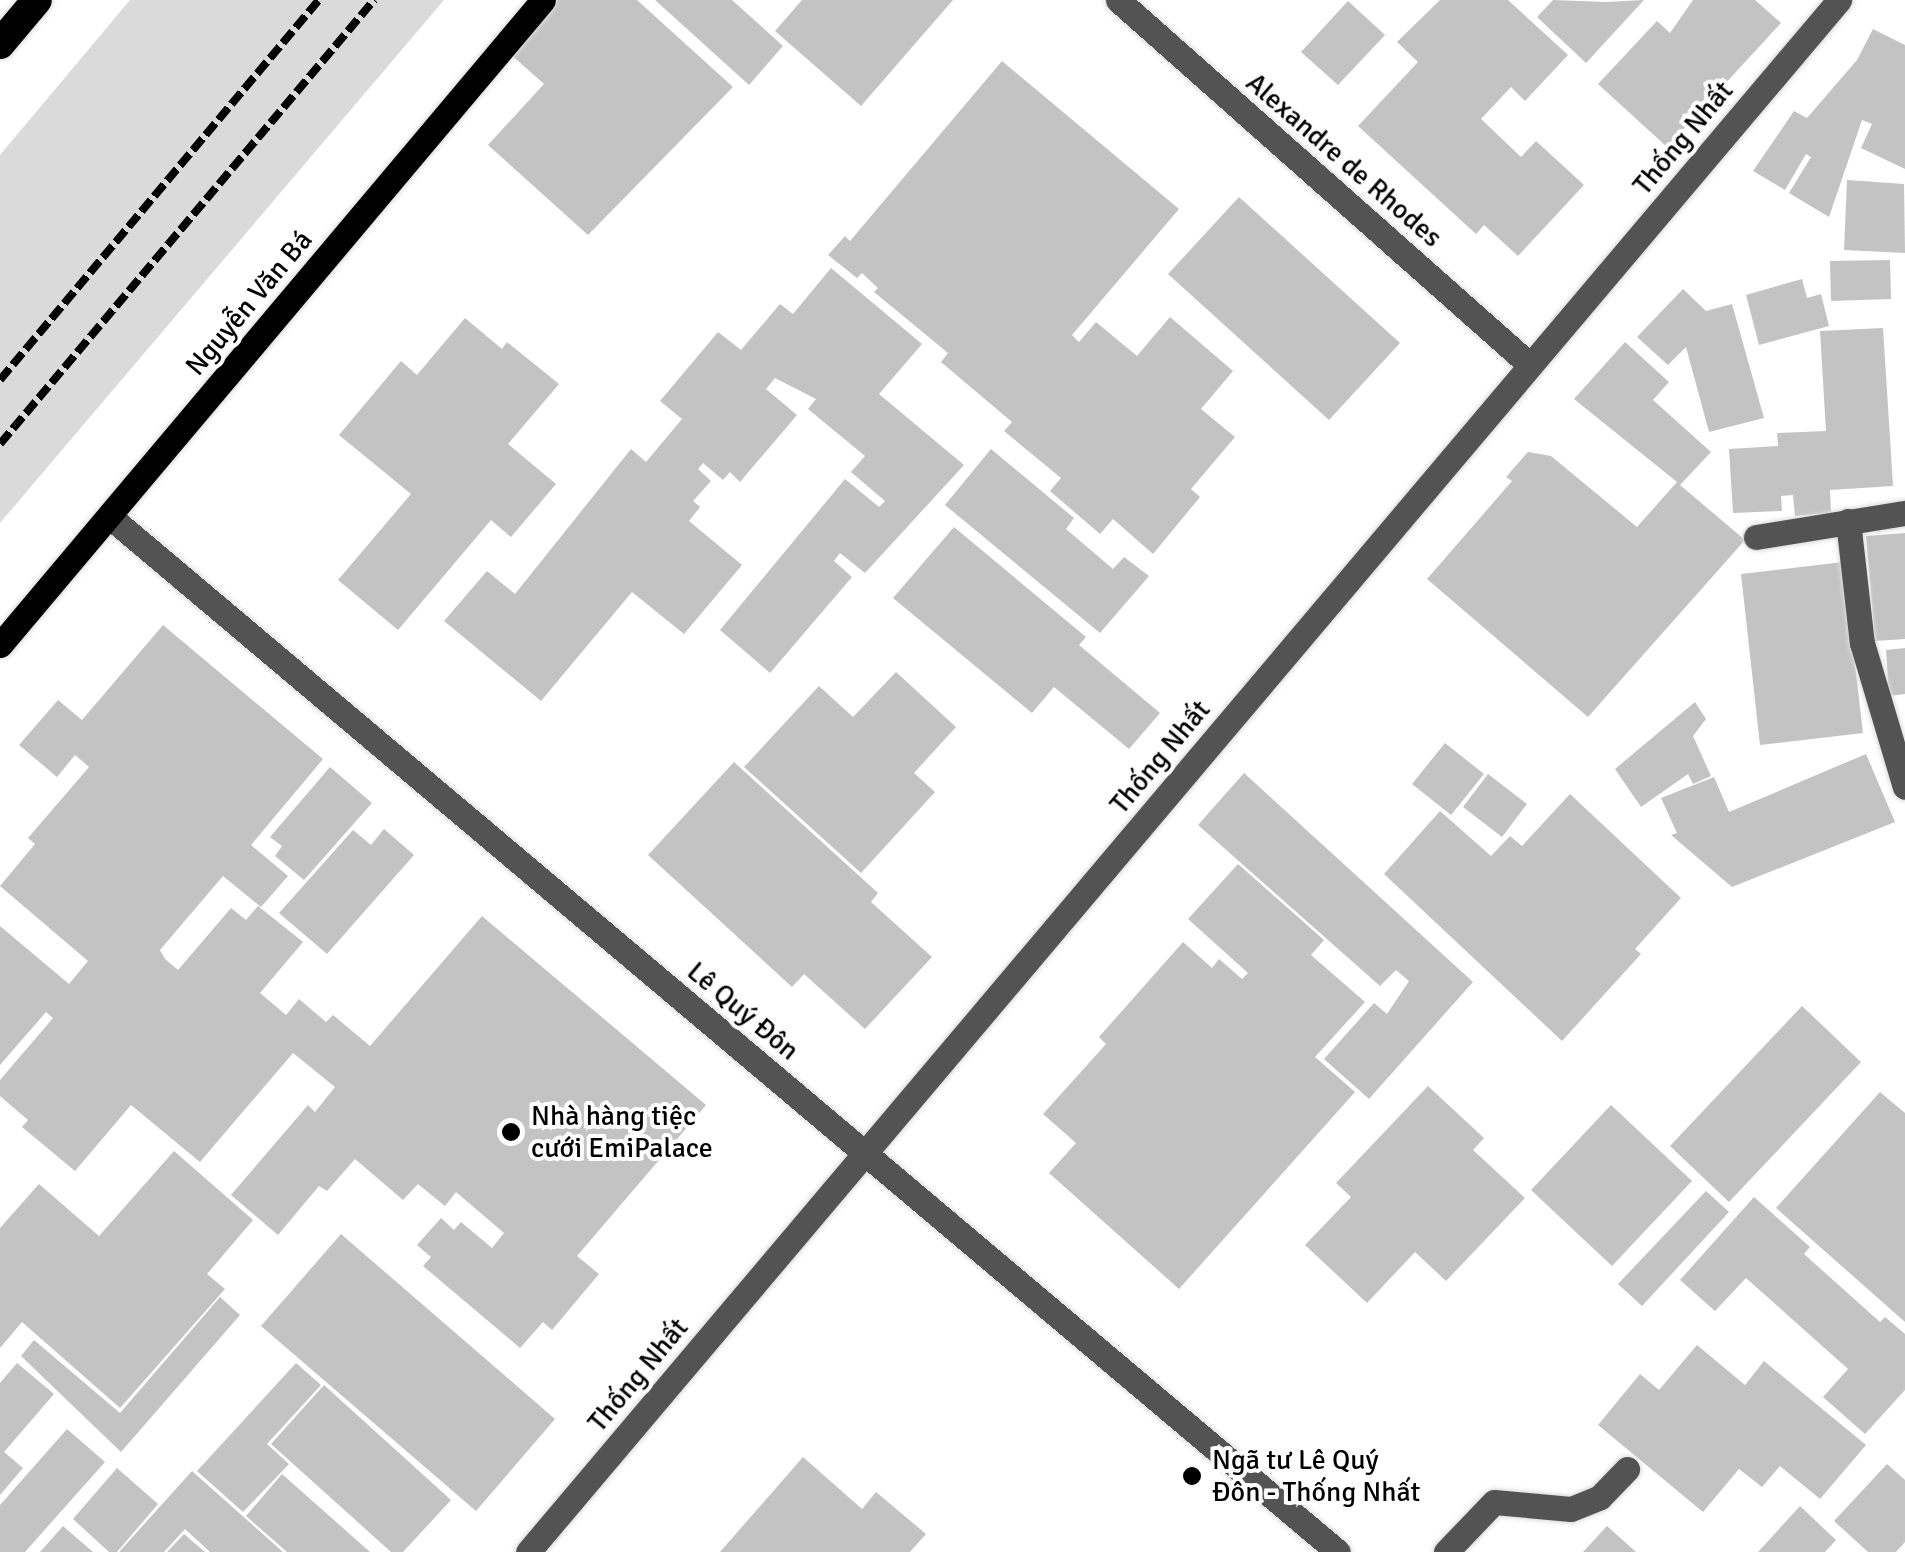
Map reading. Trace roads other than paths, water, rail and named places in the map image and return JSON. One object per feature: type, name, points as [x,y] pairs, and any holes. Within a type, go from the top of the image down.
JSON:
[{"type":"highway","points":[[0,44],[37,0]]},
{"type":"main road","name":"Nguyễn Văn Bá","points":[[0,645],[543,0]]},
{"type":"street","name":"Alexandre de Rhodes","points":[[1118,0],[1530,365]]},
{"type":"street","name":"Thống Nhất","points":[[528,1552],[1839,0]]},
{"type":"street","points":[[1756,537],[1905,513]]},
{"type":"street","name":"Lê Quý Đôn","points":[[109,516],[1338,1552]]},
{"type":"street","points":[[1848,521],[1862,643],[1905,787]]},
{"type":"street","points":[[1446,1552],[1494,1502],[1571,1509],[1600,1497],[1627,1470]]},
{"type":"railway","points":[[0,380],[319,0]]},
{"type":"railway","points":[[0,444],[374,0]]},
{"type":"place","name":"Nhà hàng tiệc cưới EmiPalace","points":[[511,1132]]},
{"type":"place","name":"Ngã tư Lê Quý Đôn - Thống Nhất","points":[[1192,1476]]}]
